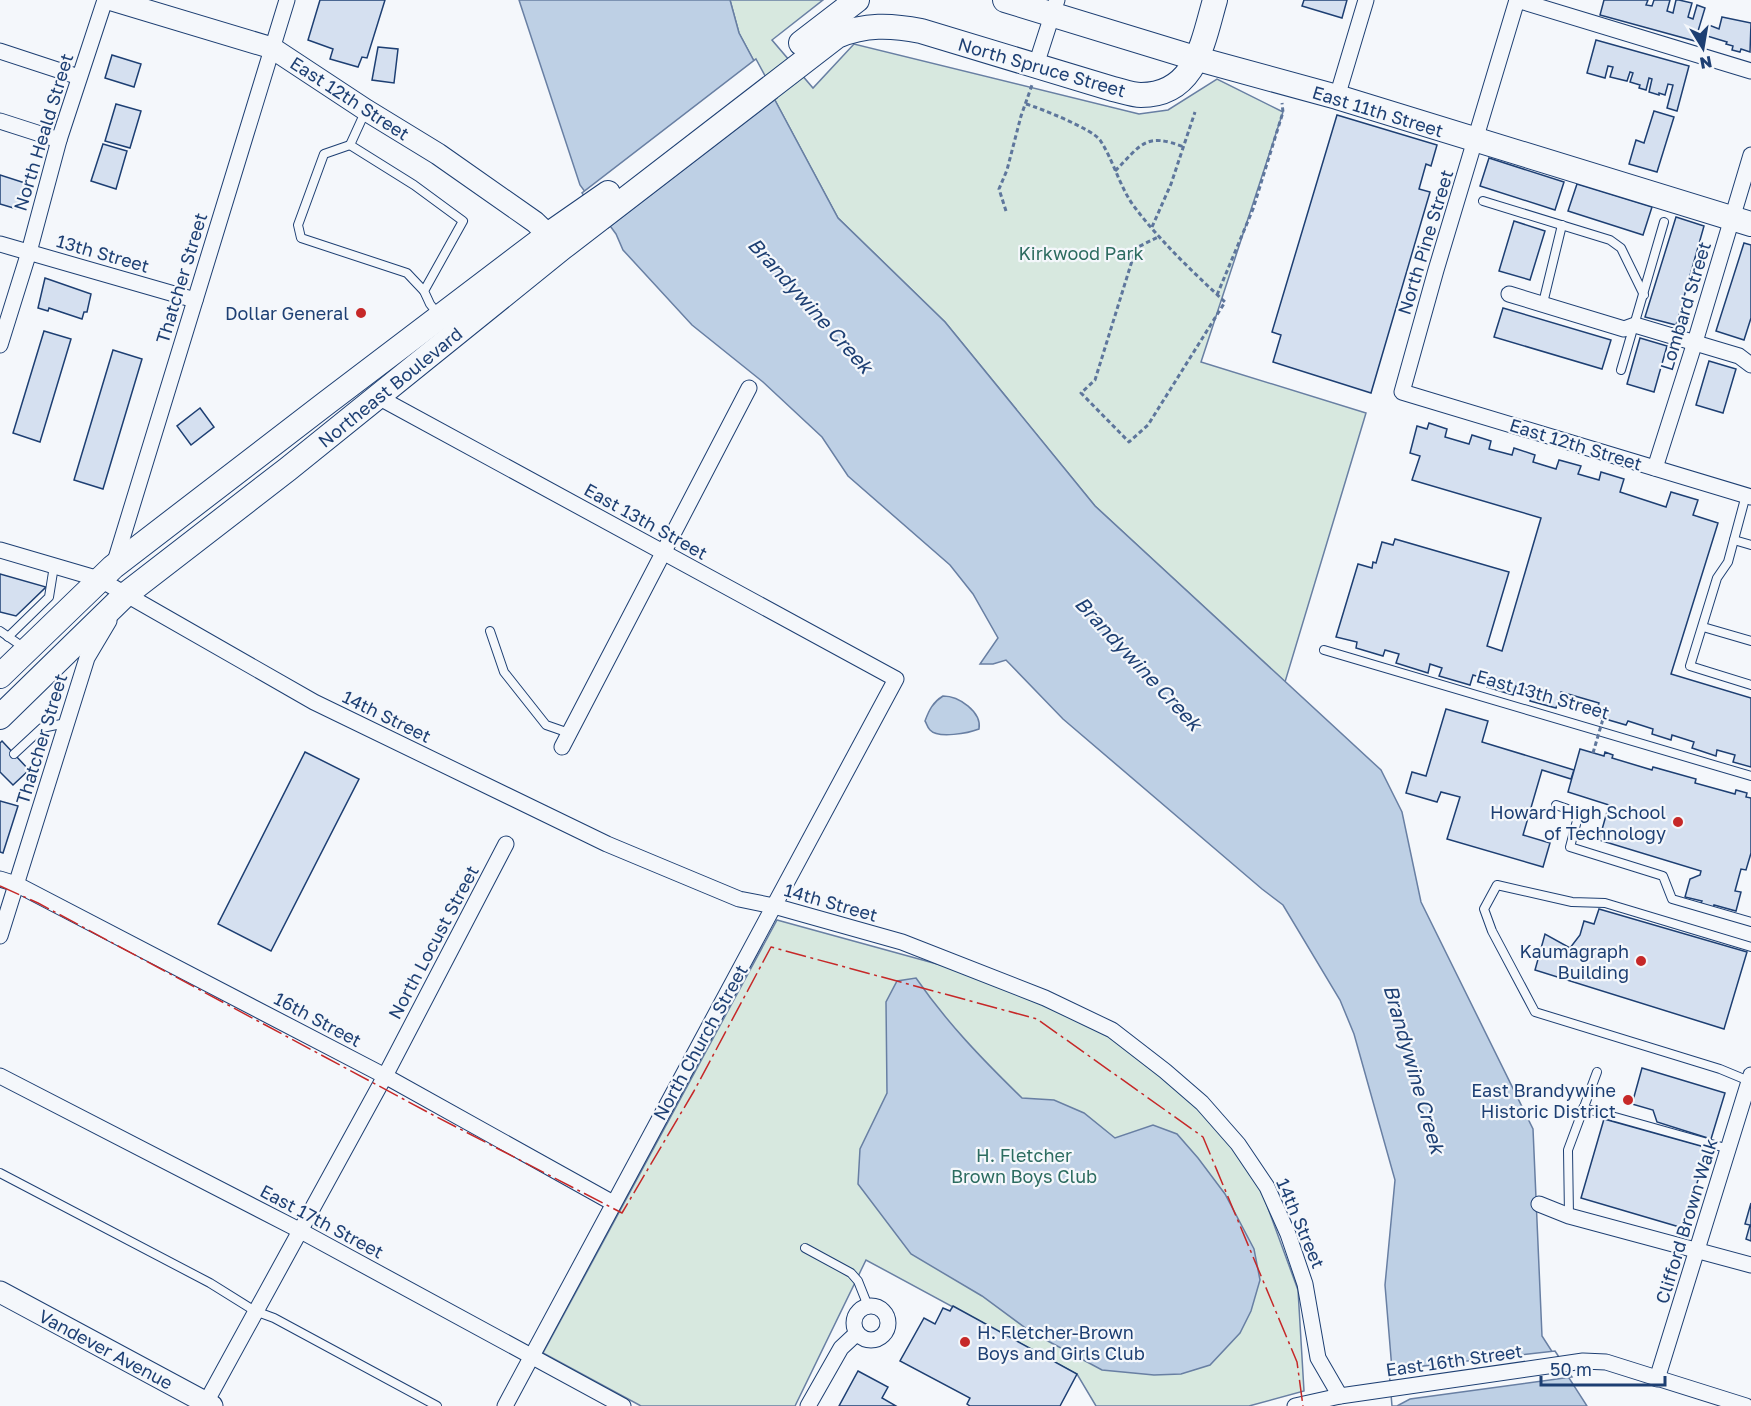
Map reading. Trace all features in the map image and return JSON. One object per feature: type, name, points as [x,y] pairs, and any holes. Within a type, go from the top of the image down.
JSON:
[{"type":"main road","name":"East 12th Street","points":[[112,0],[272,48],[438,154],[535,222],[555,241]]},
{"type":"main road","points":[[787,64],[857,0]]},
{"type":"main road","name":"East 11th Street","points":[[1005,0],[1055,7],[1197,59],[1337,97],[1742,221]]},
{"type":"main road","name":"North Spruce Street","points":[[787,64],[852,30],[870,26],[898,26],[921,31],[1034,74],[1139,95],[1164,92],[1184,78],[1197,59],[1215,0]]},
{"type":"main road","name":"Northeast Boulevard","points":[[0,676],[18,643],[57,605],[106,573],[441,317],[594,213],[787,64]]},
{"type":"main road","name":"Northeast Boulevard","points":[[0,717],[378,397],[555,241]]},
{"type":"main road","name":"Vandever Avenue","points":[[0,1292],[207,1405]]},
{"type":"street","name":"North Heald Street","points":[[0,345],[29,252],[59,140],[105,0]]},
{"type":"street","name":"Thatcher Street","points":[[106,573],[195,300],[286,0]]},
{"type":"street","points":[[1337,97],[1366,0]]},
{"type":"street","points":[[1517,0],[1751,71]]},
{"type":"street","name":"North Pine Street","points":[[1402,392],[1517,0]]},
{"type":"street","points":[[1034,74],[1055,7]]},
{"type":"street","points":[[0,51],[79,77]]},
{"type":"street","points":[[0,122],[59,140]]},
{"type":"street","name":"Lombard Street","points":[[1655,468],[1695,342],[1742,221],[1751,155]]},
{"type":"street","name":"13th Street","points":[[0,244],[195,300]]},
{"type":"street","points":[[1509,294],[1624,329],[1635,325],[1695,342],[1739,356],[1751,365]]},
{"type":"street","points":[[565,740],[749,388]]},
{"type":"street","name":"East 12th Street","points":[[1402,392],[1749,496]]},
{"type":"street","name":"East 13th Street","points":[[378,397],[896,679]]},
{"type":"street","name":"14th Street","points":[[0,550],[54,566],[106,573],[135,601],[314,702],[607,844],[739,899],[774,906],[902,942],[1045,998],[1112,1030],[1195,1096],[1238,1144],[1267,1187],[1288,1234],[1305,1284],[1318,1358],[1340,1401]]},
{"type":"street","name":"Thatcher Street","points":[[0,936],[87,658],[135,601]]},
{"type":"street","name":"North Church Street","points":[[505,1406],[896,679]]},
{"type":"street","name":"North Locust Street","points":[[207,1405],[255,1311],[385,1076],[506,844]]},
{"type":"street","name":"16th Street","points":[[0,879],[16,884],[385,1076],[613,1203]]},
{"type":"street","name":"East 17th Street","points":[[0,1076],[299,1230],[622,1406]]},
{"type":"street","name":"Clifford Brown Walk","points":[[1657,1379],[1750,1079]]},
{"type":"street","points":[[1539,1204],[1569,1216],[1751,1265]]},
{"type":"street","points":[[868,1306],[878,1306],[889,1320],[887,1331],[877,1340],[862,1338],[856,1333],[855,1316],[860,1309],[868,1306]]},
{"type":"street","points":[[808,1406],[841,1348],[856,1333]]},
{"type":"street","name":"East 16th Street","points":[[1295,1406],[1340,1401],[1375,1391],[1583,1361],[1606,1362],[1746,1406]]},
{"type":"lane","points":[[366,110],[350,145],[324,154],[298,225],[301,238],[407,273],[424,291],[430,304],[441,317]]},
{"type":"lane","points":[[350,145],[414,185],[463,221],[424,291]]},
{"type":"lane","points":[[1482,201],[1610,240],[1622,248],[1644,295]]},
{"type":"lane","points":[[1621,370],[1664,222]]},
{"type":"lane","points":[[1543,303],[1562,225]]},
{"type":"lane","points":[[1749,496],[1728,562],[1717,578],[1690,666],[1751,685]]},
{"type":"lane","points":[[1734,540],[1751,545]]},
{"type":"lane","points":[[54,566],[57,605]]},
{"type":"lane","points":[[1702,627],[1751,641]]},
{"type":"lane","points":[[0,631],[18,643]]},
{"type":"lane","points":[[490,631],[504,672],[546,725],[565,740]]},
{"type":"lane","name":"East 13th Street","points":[[1324,650],[1751,776]]},
{"type":"lane","points":[[14,754],[42,728],[68,722]]},
{"type":"lane","points":[[1556,805],[1579,813],[1570,848],[1663,876],[1672,899],[1751,922]]},
{"type":"lane","points":[[1750,1079],[1535,1012],[1492,931],[1484,909],[1497,885],[1572,902],[1605,903],[1751,947]]},
{"type":"lane","points":[[1569,1216],[1568,1150],[1597,1072]]},
{"type":"lane","points":[[1583,1108],[1729,1149]]},
{"type":"lane","points":[[0,1173],[437,1406]]},
{"type":"lane","points":[[805,1248],[851,1273],[858,1281],[868,1306]]},
{"type":"path","points":[[1006,211],[999,189],[1007,170],[1034,74]]},
{"type":"path","points":[[1217,295],[1253,210],[1283,112],[1282,103]]},
{"type":"path","points":[[1026,104],[1046,110],[1098,137],[1134,208],[1152,227],[1160,236],[1191,271],[1225,302],[1148,425],[1129,441],[1081,393],[1095,380],[1136,248],[1160,236]]},
{"type":"path","points":[[1152,227],[1171,184],[1195,112]]},
{"type":"path","points":[[1115,171],[1143,144],[1152,139],[1164,139],[1184,147]]},
{"type":"path","points":[[1593,753],[1603,719]]},
{"type":"green space","name":"Kirkwood Park","points":[[730,0],[823,0],[772,40],[813,88],[854,44],[1139,114],[1168,110],[1217,79],[1283,112],[1201,362],[1366,413],[1285,682],[1095,506],[945,322],[838,218],[739,33]]},
{"type":"green space","name":"H. Fletcher Brown Boys Club","points":[[777,920],[948,967],[1106,1028],[1216,1119],[1261,1189],[1298,1290],[1304,1391],[1249,1406],[1096,1406],[1077,1374],[866,1260],[795,1406],[641,1406],[543,1353]]},
{"type":"water","name":"Brandywine Creek","points":[[519,0],[730,0],[739,33],[838,218],[945,322],[1095,506],[1381,770],[1402,812],[1421,902],[1533,1129],[1542,1336],[1587,1406],[1395,1406],[1385,1285],[1395,1180],[1354,1034],[1340,1000],[1283,905],[1063,719],[1006,660],[993,664],[980,664],[998,638],[973,594],[950,565],[848,476],[822,437],[763,382],[692,325],[623,250],[616,234],[580,185]]},
{"type":"water","points":[[943,696],[956,699],[968,706],[977,717],[979,729],[946,735],[930,730],[925,721],[934,704]]},
{"type":"water","points":[[916,978],[966,1041],[1022,1098],[1054,1100],[1084,1113],[1115,1138],[1153,1125],[1177,1134],[1198,1158],[1225,1194],[1254,1249],[1260,1280],[1251,1311],[1240,1333],[1210,1365],[1181,1374],[1154,1375],[1102,1370],[1031,1332],[982,1296],[911,1254],[858,1184],[860,1149],[887,1093],[886,1002],[897,981]]},
{"type":"pier","points":[[756,59],[777,98],[608,228],[582,193]]},
{"type":"pier","points":[[1555,1351],[1572,1377],[1410,1399],[1397,1406],[1392,1406],[1389,1370]]},
{"type":"building","points":[[320,0],[385,0],[367,58],[362,57],[358,67],[330,59],[333,49],[308,40]]},
{"type":"building","points":[[1304,0],[1347,0],[1342,18],[1302,6]]},
{"type":"building","points":[[1604,0],[1648,0],[1646,5],[1652,6],[1654,0],[1670,0],[1667,11],[1673,13],[1676,0],[1679,0],[1692,3],[1688,17],[1693,19],[1697,5],[1705,8],[1695,41],[1600,15]]},
{"type":"building","points":[[1722,17],[1751,23],[1750,52],[1741,49],[1740,52],[1732,50],[1733,46],[1726,44],[1727,42],[1707,36],[1709,25],[1719,29]]},
{"type":"building","points":[[1596,40],[1689,66],[1677,111],[1667,108],[1673,85],[1668,84],[1665,95],[1659,93],[1659,95],[1649,92],[1652,79],[1649,78],[1646,90],[1639,88],[1640,85],[1630,82],[1633,73],[1630,72],[1627,81],[1610,77],[1613,67],[1608,66],[1605,78],[1587,73]]},
{"type":"building","points":[[378,47],[398,49],[394,83],[372,80]]},
{"type":"building","points":[[112,55],[141,64],[134,87],[105,78]]},
{"type":"building","points":[[116,104],[141,111],[130,148],[105,141]]},
{"type":"building","points":[[1654,111],[1674,117],[1657,172],[1629,164],[1636,140],[1644,143]]},
{"type":"building","points":[[1337,115],[1437,145],[1431,166],[1426,164],[1419,189],[1430,192],[1371,393],[1273,362],[1281,335],[1272,332]]},
{"type":"building","points":[[103,144],[127,151],[116,189],[91,181]]},
{"type":"building","points":[[1489,158],[1564,182],[1555,210],[1480,186]]},
{"type":"building","points":[[0,175],[25,183],[17,209],[0,204]]},
{"type":"building","points":[[1577,184],[1652,207],[1643,235],[1568,211]]},
{"type":"building","points":[[1676,217],[1704,226],[1676,325],[1645,317]]},
{"type":"building","points":[[1514,221],[1545,231],[1530,280],[1499,271]]},
{"type":"building","points":[[1744,243],[1751,245],[1751,318],[1744,340],[1716,331]]},
{"type":"building","points":[[45,278],[91,294],[87,312],[84,312],[82,319],[49,308],[48,311],[38,308]]},
{"type":"building","points":[[1503,308],[1611,340],[1602,369],[1494,337]]},
{"type":"building","points":[[44,331],[71,339],[40,442],[13,433]]},
{"type":"building","points":[[1640,338],[1667,346],[1654,392],[1627,384]]},
{"type":"building","points":[[113,350],[142,359],[103,489],[74,480]]},
{"type":"building","points":[[1709,361],[1736,369],[1723,413],[1696,405]]},
{"type":"building","points":[[200,408],[214,427],[191,445],[177,426]]},
{"type":"building","points":[[1429,423],[1447,429],[1445,437],[1469,444],[1472,435],[1491,441],[1489,449],[1512,455],[1514,448],[1535,455],[1533,462],[1556,469],[1559,460],[1581,466],[1578,474],[1599,480],[1601,472],[1624,479],[1620,492],[1666,507],[1671,492],[1698,500],[1693,515],[1718,523],[1671,674],[1751,698],[1751,767],[1733,762],[1735,755],[1717,750],[1716,756],[1692,748],[1694,742],[1672,735],[1671,740],[1652,734],[1653,729],[1628,721],[1626,725],[1595,716],[1599,703],[1561,692],[1556,708],[1530,701],[1533,691],[1516,686],[1513,695],[1487,687],[1489,680],[1473,675],[1470,685],[1439,676],[1442,668],[1430,664],[1428,673],[1396,663],[1399,654],[1385,650],[1383,656],[1356,648],[1357,642],[1336,637],[1358,564],[1372,568],[1373,562],[1376,563],[1382,542],[1393,545],[1395,539],[1509,572],[1487,646],[1502,651],[1541,518],[1412,480],[1420,456],[1410,453],[1417,426],[1427,429]]},
{"type":"building","points":[[0,574],[46,587],[16,616],[0,612]]},
{"type":"building","points":[[1446,709],[1488,721],[1482,742],[1574,770],[1571,779],[1542,770],[1523,835],[1550,843],[1543,867],[1447,839],[1460,797],[1441,792],[1437,802],[1406,793],[1412,772],[1426,776]]},
{"type":"building","points":[[2,741],[29,770],[13,785],[0,772],[0,743]]},
{"type":"building","name":"Howard High School of Technology","points":[[1580,749],[1604,756],[1605,752],[1613,755],[1612,758],[1652,770],[1653,767],[1696,779],[1695,783],[1735,794],[1736,790],[1747,793],[1746,797],[1751,798],[1751,853],[1746,870],[1741,869],[1735,891],[1741,892],[1736,911],[1714,905],[1713,909],[1700,905],[1702,901],[1685,897],[1690,879],[1700,875],[1701,871],[1599,840],[1609,805],[1568,792]]},
{"type":"building","points":[[305,752],[359,779],[271,951],[218,924]]},
{"type":"building","points":[[0,801],[18,806],[3,853],[0,852]]},
{"type":"building","name":"Kaumagraph Building","points":[[1599,909],[1747,952],[1724,1029],[1535,970],[1545,934],[1570,948],[1580,935],[1584,921],[1594,924]]},
{"type":"building","points":[[1642,1068],[1725,1093],[1711,1139],[1657,1122],[1653,1110],[1632,1104]]},
{"type":"building","points":[[1604,1119],[1708,1148],[1683,1228],[1581,1198]]},
{"type":"building","points":[[1751,1203],[1751,1241],[1746,1239],[1750,1225],[1745,1224]]},
{"type":"building","name":"H. Fletcher-Brown Boys and Girls Club","points":[[953,1306],[1077,1374],[1060,1406],[970,1406],[967,1404],[970,1398],[900,1361],[924,1318],[935,1324],[943,1308],[950,1311]]},
{"type":"building","points":[[858,1371],[888,1387],[882,1398],[896,1406],[839,1406]]},
{"type":"power","points":[[0,886],[38,903],[433,1115],[622,1213],[694,1091],[771,947],[1037,1019],[1203,1137],[1297,1362],[1303,1406]]},
{"type":"place","name":"Dollar General","points":[[361,313]]},
{"type":"place","name":"Howard High School of Technology","points":[[1678,822]]},
{"type":"place","name":"Kaumagraph Building","points":[[1641,961]]},
{"type":"place","name":"East Brandywine Historic District","points":[[1628,1100]]},
{"type":"place","name":"H. Fletcher-Brown Boys and Girls Club","points":[[965,1342]]}]
